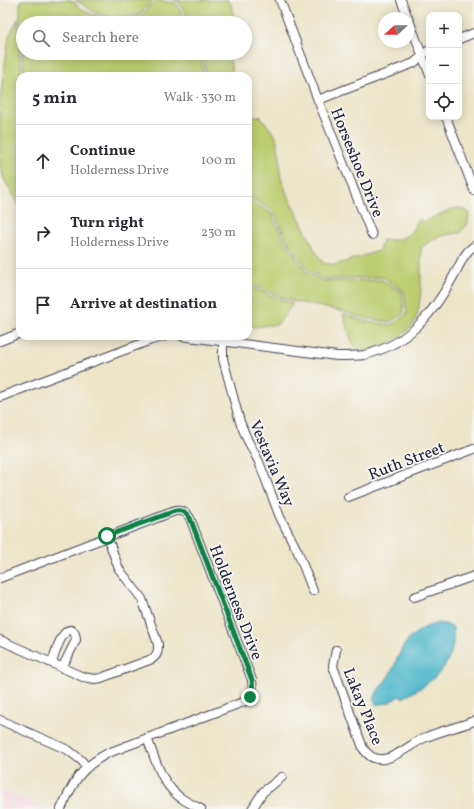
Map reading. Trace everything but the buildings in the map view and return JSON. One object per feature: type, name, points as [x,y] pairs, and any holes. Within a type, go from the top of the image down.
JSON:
[{"type":"street","name":"Horseshoe Drive","points":[[280,0],[372,235]]},
{"type":"street","points":[[401,0],[406,12]]},
{"type":"street","points":[[462,38],[474,33]]},
{"type":"street","points":[[414,34],[426,66]]},
{"type":"street","name":"Horseshoe Drive","points":[[318,100],[414,63],[426,53]]},
{"type":"street","points":[[447,120],[474,190]]},
{"type":"street","points":[[215,340],[337,356],[363,355],[380,350],[406,336],[424,320],[440,300],[463,258],[474,246]]},
{"type":"street","points":[[0,341],[16,335]]},
{"type":"street","points":[[0,397],[151,340]]},
{"type":"street","name":"Vestavia Way","points":[[223,341],[222,359],[240,422],[259,462],[280,517],[298,552],[313,591]]},
{"type":"street","name":"Ruth Street","points":[[348,497],[474,449]]},
{"type":"street","name":"Holderness Drive","points":[[0,578],[107,536],[181,510],[190,518],[252,680],[253,692],[246,701],[108,753],[95,760],[73,784],[61,809]]},
{"type":"street","points":[[0,640],[82,677],[95,679],[102,678],[152,659],[156,656],[158,652],[158,644],[142,599],[119,569],[107,536]]},
{"type":"street","points":[[414,597],[474,576]]},
{"type":"street","points":[[52,663],[62,636],[70,630],[74,632],[76,640],[62,668]]},
{"type":"street","name":"Lakay Place","points":[[336,650],[333,666],[364,748],[369,757],[376,760],[384,759],[402,752],[423,738],[474,721]]},
{"type":"street","points":[[0,720],[68,750],[81,760],[87,767]]},
{"type":"street","points":[[147,738],[161,773],[168,786],[183,800],[201,809]]},
{"type":"street","points":[[252,809],[263,792],[282,776]]},
{"type":"shaded area","points":[[0,789],[45,809],[0,809]]},
{"type":"green space","points":[[22,0],[72,0],[80,8],[97,16],[20,16],[20,4]]},
{"type":"green space","points":[[75,0],[153,0],[141,13],[132,16],[104,16],[96,13]]},
{"type":"green space","points":[[156,0],[176,3],[183,16],[139,16],[142,15]]},
{"type":"green space","points":[[173,0],[228,0],[231,4],[234,16],[187,16],[178,1]]},
{"type":"green space","points":[[16,23],[16,60],[20,60],[22,72],[16,72],[16,201],[3,177],[0,164],[0,99],[9,36]]},
{"type":"green space","points":[[23,60],[202,60],[203,72],[24,72]]},
{"type":"green space","points":[[204,60],[230,60],[232,72],[205,72]]},
{"type":"green space","points":[[260,116],[276,137],[280,158],[280,174],[286,192],[323,263],[335,265],[379,251],[382,242],[381,240],[394,240],[407,236],[420,219],[423,222],[452,209],[460,208],[469,212],[468,223],[460,233],[448,234],[439,237],[430,241],[421,248],[421,286],[419,306],[414,323],[404,333],[384,345],[366,351],[357,352],[343,314],[368,322],[391,325],[407,314],[404,291],[383,277],[325,279],[309,271],[288,242],[273,211],[252,198],[252,117]]},
{"type":"green space","points":[[252,201],[271,213],[286,243],[307,273],[324,281],[382,280],[402,292],[404,313],[390,322],[369,319],[336,310],[292,301],[252,284]]},
{"type":"green space","points":[[252,288],[293,304],[278,324],[254,327],[252,325]]},
{"type":"water","points":[[439,623],[446,624],[453,628],[451,653],[447,663],[441,671],[424,686],[403,698],[399,696],[388,703],[376,704],[374,701],[376,694],[386,680],[407,641],[422,629]]},
{"type":"route","points":[[107,536],[175,511],[181,510],[186,513],[190,518],[252,680],[253,692],[250,697]]}]
